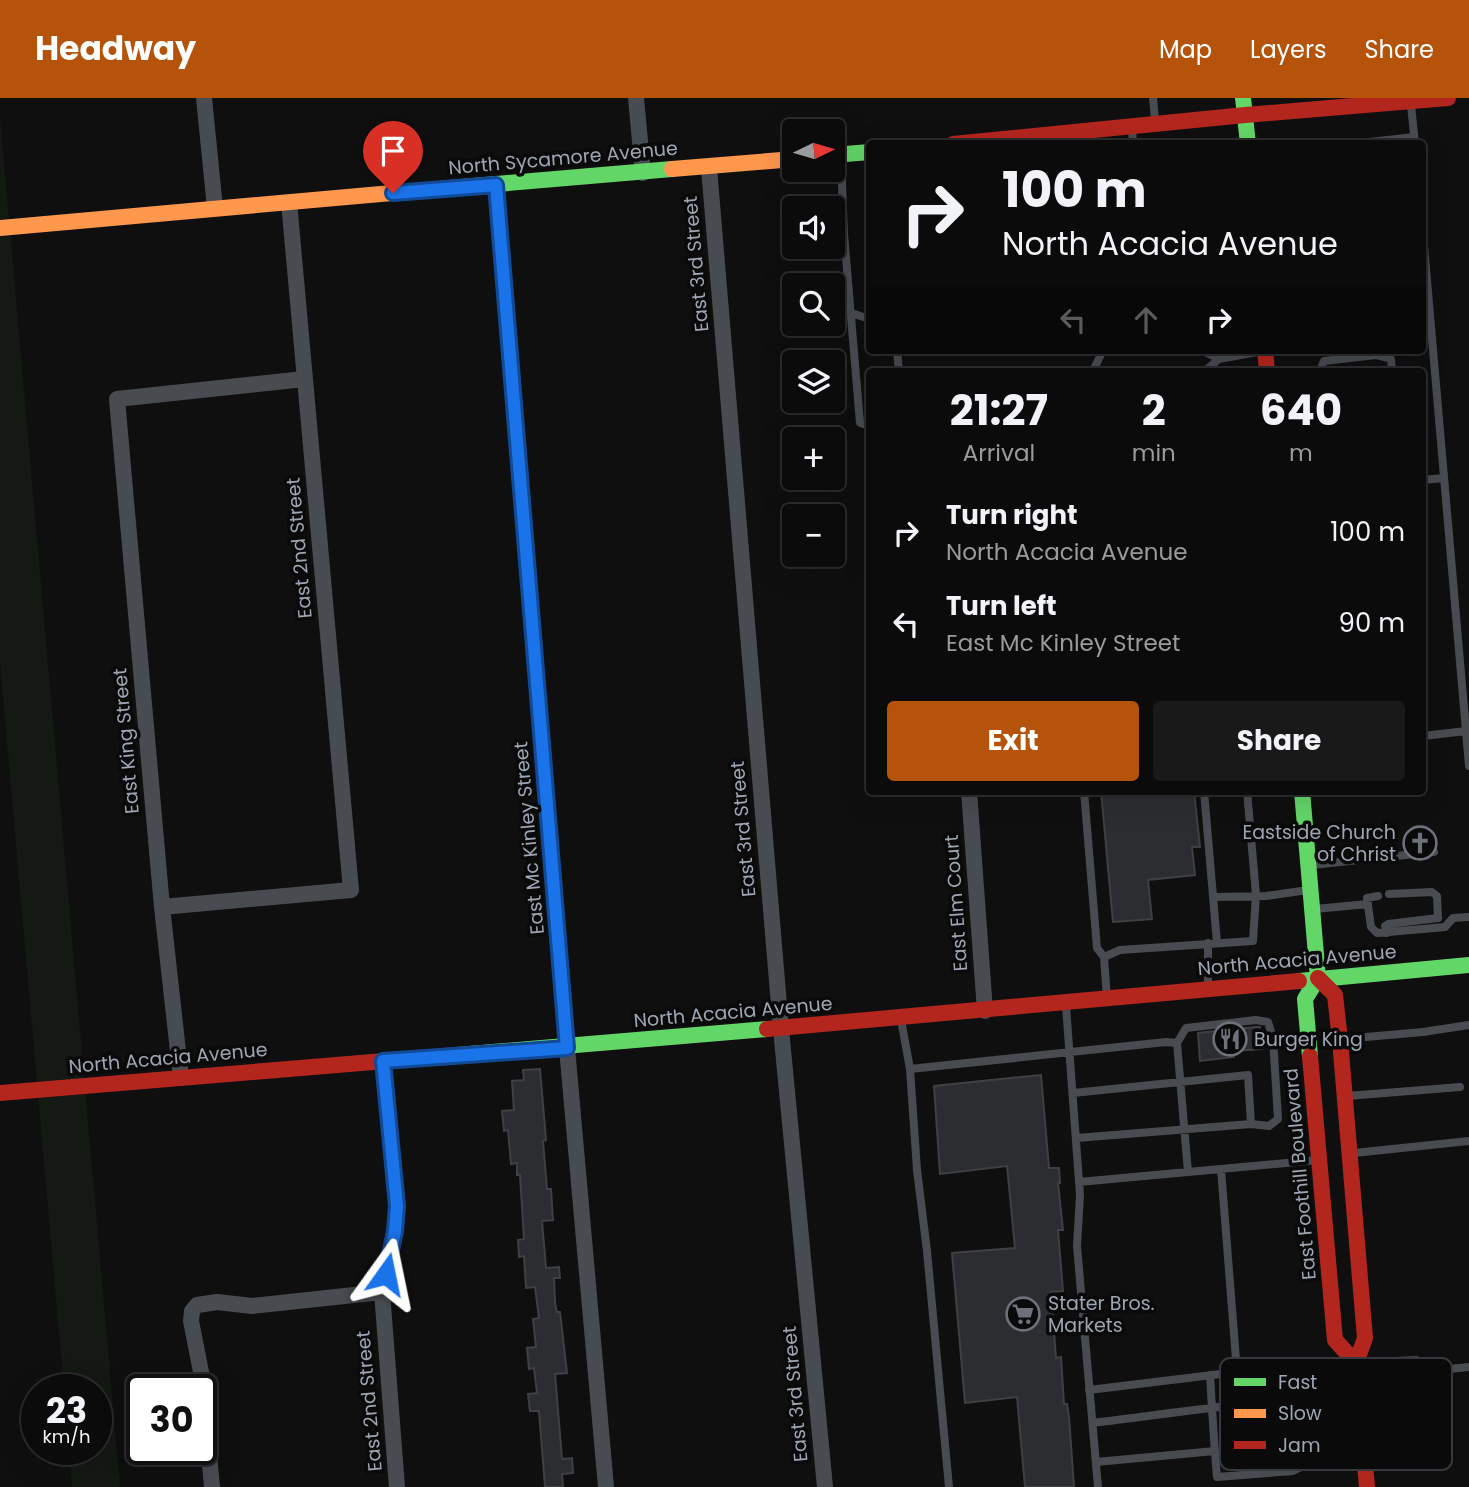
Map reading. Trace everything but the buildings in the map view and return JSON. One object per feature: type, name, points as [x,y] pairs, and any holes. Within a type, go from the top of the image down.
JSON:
[{"type":"street","points":[[204,98],[215,208]]},
{"type":"street","points":[[636,98],[643,173]]},
{"type":"street","points":[[1029,140],[1085,137],[1244,106],[1447,98]]},
{"type":"street","points":[[1244,106],[1248,140]]},
{"type":"street","points":[[845,154],[866,152]]},
{"type":"street","name":"North Sycamore Avenue","points":[[0,229],[782,160]]},
{"type":"street","name":"East 3rd Street","points":[[709,168],[781,1029],[825,1487]]},
{"type":"street","name":"East Mc Kinley Street","points":[[496,185],[606,1487]]},
{"type":"street","name":"East 2nd Street","points":[[162,907],[351,890],[289,202]]},
{"type":"street","name":"East King Street","points":[[181,1078],[162,907],[117,399],[304,379]]},
{"type":"street","name":"East Elm Court","points":[[968,795],[985,1011]]},
{"type":"street","name":"East Foothill Boulevard","points":[[1302,795],[1318,978],[1305,999],[1335,1340],[1351,1358]]},
{"type":"street","name":"North Acacia Avenue","points":[[0,1093],[567,1048],[1469,965]]},
{"type":"street","name":"East Foothill Boulevard","points":[[1318,978],[1335,995],[1365,1338],[1358,1358]]},
{"type":"street","name":"East 2nd Street","points":[[383,1061],[397,1206],[395,1231],[382,1292],[397,1487]]},
{"type":"street","points":[[212,1487],[202,1377],[191,1321],[192,1311],[197,1305],[205,1302],[252,1306],[382,1292]]},
{"type":"lane","points":[[1153,98],[1155,123]]},
{"type":"lane","points":[[1404,101],[1415,140]]},
{"type":"lane","points":[[1132,126],[1133,140]]},
{"type":"lane","points":[[839,182],[860,423],[866,425]]},
{"type":"lane","points":[[1426,269],[1469,766]]},
{"type":"lane","points":[[851,313],[866,318]]},
{"type":"lane","points":[[1209,354],[1219,359]]},
{"type":"lane","points":[[1208,368],[1219,359],[1245,354]]},
{"type":"lane","points":[[1321,368],[1324,361],[1376,355],[1391,359],[1392,368]]},
{"type":"lane","points":[[1426,480],[1444,478]]},
{"type":"lane","points":[[1426,736],[1466,731]]},
{"type":"lane","points":[[1084,795],[1097,948],[1104,957],[1107,999]]},
{"type":"lane","points":[[1204,795],[1213,897],[1213,943],[1208,989]]},
{"type":"lane","points":[[1104,957],[1120,950],[1253,941],[1256,895],[1247,795]]},
{"type":"lane","points":[[1309,865],[1434,852]]},
{"type":"lane","points":[[1213,897],[1311,890]]},
{"type":"lane","points":[[1387,933],[1385,926],[1388,924],[1438,918],[1437,896],[1432,892],[1389,894]]},
{"type":"lane","points":[[1378,896],[1367,898],[1371,927],[1377,933],[1445,927],[1453,918],[1469,917]]},
{"type":"lane","points":[[1312,909],[1368,904]]},
{"type":"lane","points":[[1066,1003],[1080,1195],[1077,1246],[1098,1487]]},
{"type":"lane","points":[[900,1018],[910,1069],[917,1170],[948,1487]]},
{"type":"lane","points":[[1077,1138],[1185,1129],[1251,1124],[1269,1126],[1278,1119],[1273,1038],[1268,1022],[1233,1021],[1186,1028],[1177,1043],[1181,1082],[1185,1129],[1188,1172]]},
{"type":"lane","points":[[1339,1040],[1469,1025]]},
{"type":"lane","points":[[910,1069],[1069,1051],[1177,1043]]},
{"type":"lane","points":[[1073,1093],[1248,1075],[1251,1124]]},
{"type":"lane","points":[[1344,1096],[1460,1087]]},
{"type":"lane","points":[[1349,1154],[1469,1140]]},
{"type":"lane","points":[[1079,1182],[1320,1160]]},
{"type":"lane","points":[[1221,1169],[1236,1358]]},
{"type":"lane","points":[[1090,1390],[1220,1374]]},
{"type":"lane","points":[[1210,1375],[1217,1477],[1295,1470]]},
{"type":"lane","points":[[1093,1423],[1220,1408]]},
{"type":"lane","points":[[1096,1462],[1215,1451]]},
{"type":"lane","points":[[1256,1470],[1256,1474]]},
{"type":"shaded area","points":[[0,117],[110,1374],[63,1374],[0,663]]},
{"type":"shaded area","points":[[112,1396],[120,1487],[72,1487],[70,1465],[112,1465]]},
{"type":"traffic: fast","points":[[1243,98],[1248,140]]},
{"type":"traffic: fast","points":[[845,154],[866,152]]},
{"type":"traffic: fast","points":[[392,193],[672,169]]},
{"type":"traffic: fast","points":[[1302,795],[1318,978],[1305,999],[1310,1056]]},
{"type":"traffic: fast","points":[[1299,981],[1469,965]]},
{"type":"traffic: fast","points":[[457,1055],[767,1029]]},
{"type":"traffic: slow","points":[[672,169],[782,160]]},
{"type":"traffic: slow","points":[[0,228],[392,193]]},
{"type":"traffic: jam","points":[[993,140],[1448,98]]},
{"type":"traffic: jam","points":[[1265,354],[1267,368]]},
{"type":"traffic: jam","points":[[1318,978],[1335,995],[1340,1040],[1365,1338],[1358,1358]]},
{"type":"traffic: jam","points":[[767,1029],[1299,981]]},
{"type":"traffic: jam","points":[[0,1093],[457,1055]]},
{"type":"traffic: jam","points":[[1310,1056],[1335,1340],[1351,1358]]},
{"type":"traffic: jam","points":[[1365,1470],[1367,1487]]},
{"type":"place","name":"Eastside Church of Christ","points":[[1420,843]]},
{"type":"place","name":"Burger King","points":[[1230,1039]]},
{"type":"place","name":"Stater Bros. Markets","points":[[1023,1314]]},
{"type":"route","points":[[386,1274],[397,1206],[383,1061],[567,1048],[496,185],[393,193]]}]
